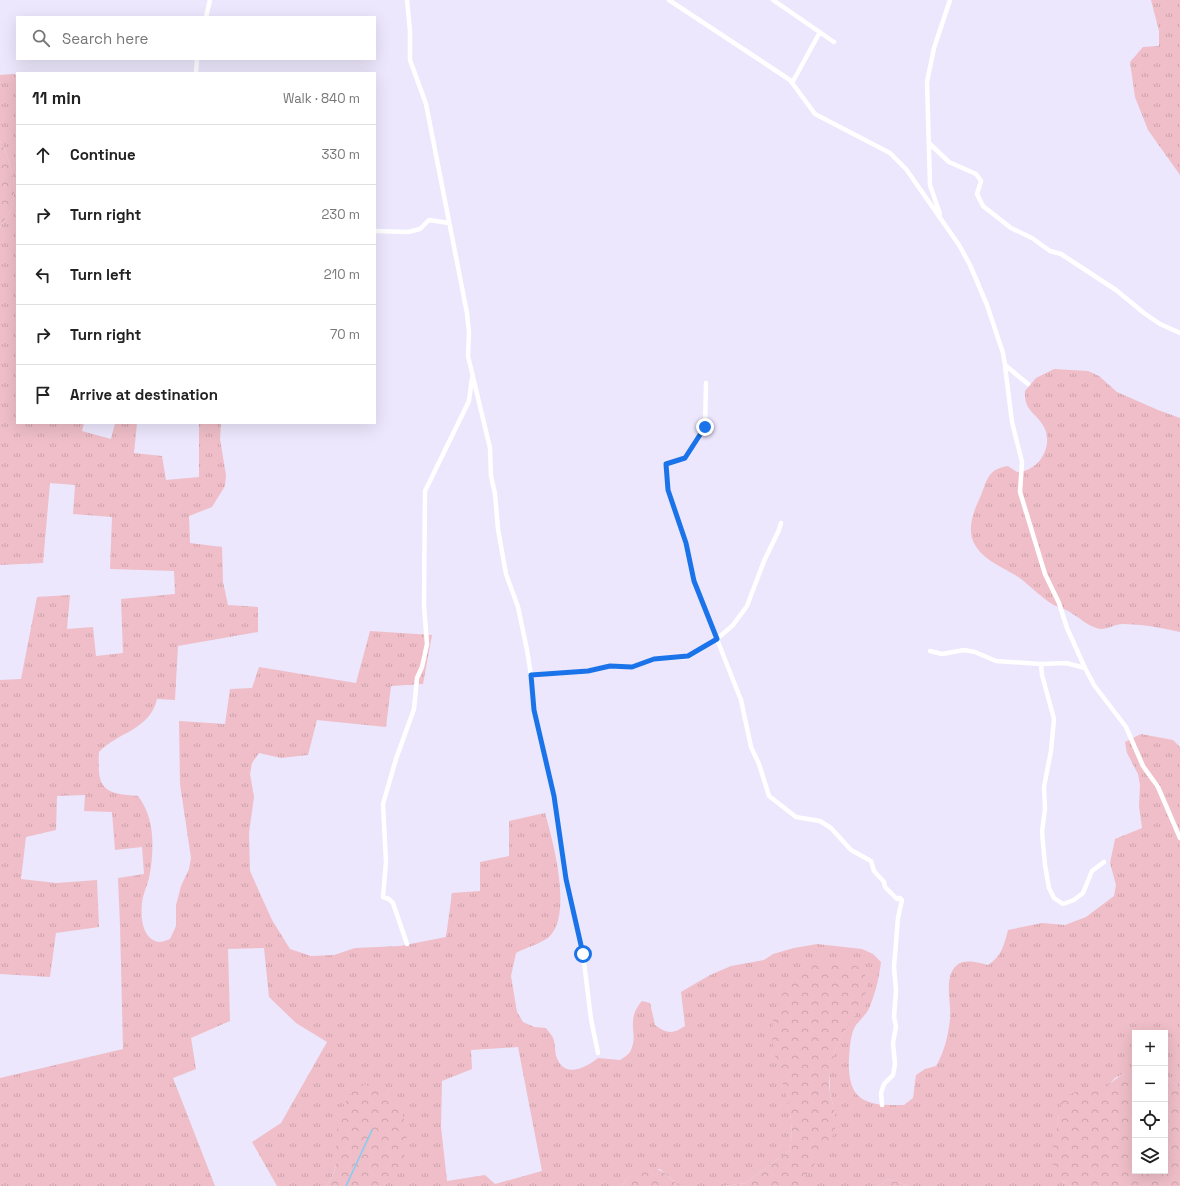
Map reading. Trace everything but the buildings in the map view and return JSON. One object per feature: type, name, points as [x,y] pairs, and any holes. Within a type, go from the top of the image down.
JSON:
[{"type":"street","points":[[206,16],[210,0]]},
{"type":"street","points":[[407,0],[410,26],[410,60],[426,104],[467,313],[469,333],[467,351],[490,448],[491,476],[495,494],[506,574],[518,607],[531,675],[534,710],[554,796],[566,879],[583,954],[591,1019],[598,1053]]},
{"type":"street","points":[[669,0],[792,83],[815,114],[890,153],[906,169],[959,245],[978,283],[1003,353],[1012,422],[1022,462],[1020,492],[1046,574],[1059,603],[1067,628],[1085,668],[1094,685],[1126,727],[1144,766],[1158,787],[1180,838]]},
{"type":"street","points":[[774,0],[834,42]]},
{"type":"street","points":[[942,219],[930,185],[927,82],[934,48],[950,0]]},
{"type":"street","points":[[792,83],[820,32]]},
{"type":"street","points":[[196,72],[197,60]]},
{"type":"street","points":[[930,144],[949,162],[976,174],[981,181],[977,194],[983,206],[991,214],[1040,245],[1061,254],[1116,290],[1160,324],[1180,333]]},
{"type":"street","points":[[376,231],[408,232],[420,229],[429,220],[449,224]]},
{"type":"street","points":[[1005,365],[1028,384]]},
{"type":"street","points":[[407,944],[393,904],[389,899],[383,897],[386,862],[383,804],[396,759],[414,709],[417,678],[422,667],[427,644],[424,598],[425,491],[469,401],[472,375]]},
{"type":"street","points":[[706,383],[705,427],[685,458],[666,464],[668,490],[686,543],[694,581],[741,700],[751,747],[759,764],[769,796],[796,817],[820,821],[830,828],[851,850],[871,861],[874,871],[884,882],[885,887],[897,899],[900,898],[902,900],[898,918],[894,967],[896,990],[894,1017],[896,1026],[893,1043],[895,1064],[893,1075],[884,1084],[881,1093],[882,1105]]},
{"type":"street","points":[[531,675],[588,671],[610,666],[632,667],[654,659],[688,656],[717,639],[733,625],[747,606],[764,561],[780,530],[781,523]]},
{"type":"street","points":[[930,651],[942,654],[964,650],[975,652],[996,661],[1041,664],[1066,662],[1085,668]]},
{"type":"street","points":[[1041,664],[1042,675],[1054,719],[1051,751],[1044,787],[1045,809],[1042,832],[1049,888],[1054,898],[1063,904],[1074,900],[1083,893],[1092,870],[1104,862]]},
{"type":"green space","points":[[1151,0],[1180,0],[1180,175],[1148,130],[1135,97],[1130,62],[1143,47],[1159,46],[1159,31]]},
{"type":"green space","points":[[13,74],[16,75],[16,424],[84,424],[82,431],[111,439],[115,424],[137,424],[134,453],[162,456],[166,480],[199,477],[199,424],[221,424],[220,439],[226,475],[225,486],[212,507],[189,516],[190,543],[222,547],[223,582],[228,605],[258,607],[258,632],[178,646],[175,700],[157,699],[148,718],[99,752],[99,774],[104,787],[109,791],[116,793],[138,796],[148,814],[152,833],[152,853],[149,879],[143,897],[142,916],[145,930],[152,939],[158,942],[170,939],[176,926],[176,905],[181,886],[189,869],[191,858],[180,784],[179,721],[225,724],[230,689],[252,688],[259,667],[356,683],[370,631],[432,635],[423,684],[391,686],[386,727],[317,720],[308,755],[281,758],[259,753],[252,763],[250,774],[254,797],[249,833],[250,871],[272,920],[290,949],[311,956],[334,955],[355,948],[400,946],[446,937],[452,893],[480,891],[480,862],[509,856],[509,821],[545,813],[559,877],[560,912],[556,926],[549,937],[516,953],[511,976],[517,1012],[523,1022],[534,1027],[546,1028],[551,1034],[557,1058],[562,1066],[566,1069],[572,1070],[583,1067],[598,1058],[620,1060],[627,1055],[633,1046],[634,1015],[642,1001],[650,1003],[655,1025],[670,1032],[681,1029],[685,1026],[681,992],[710,975],[731,966],[764,960],[773,954],[817,944],[862,949],[873,954],[881,962],[877,984],[870,1006],[866,1014],[856,1025],[851,1037],[849,1072],[851,1084],[855,1092],[861,1098],[869,1102],[904,1105],[913,1098],[916,1075],[925,1069],[936,1066],[939,1061],[947,1038],[950,1020],[950,977],[956,966],[963,962],[976,962],[988,965],[993,962],[999,954],[1004,945],[1008,930],[1042,923],[1065,925],[1086,917],[1114,896],[1116,885],[1110,863],[1115,839],[1142,828],[1139,806],[1140,785],[1138,774],[1127,753],[1125,742],[1141,734],[1173,740],[1180,747],[1180,1088],[1168,1078],[1168,1030],[1132,1030],[1132,1073],[1125,1073],[1115,1078],[1107,1087],[1059,1116],[1055,1139],[1061,1180],[1072,1186],[909,1186],[888,1179],[878,1186],[801,1186],[801,1182],[835,1115],[830,1092],[829,1068],[837,1045],[848,1024],[855,1015],[772,1033],[774,1048],[789,1106],[792,1135],[790,1150],[746,1183],[724,1186],[682,1186],[677,1184],[660,1169],[628,1177],[622,1186],[384,1186],[401,1160],[406,1141],[336,1145],[336,1167],[326,1186],[277,1186],[252,1142],[281,1123],[327,1042],[296,1023],[269,997],[264,948],[228,949],[230,1021],[191,1038],[196,1069],[173,1078],[215,1186],[0,1186],[0,1078],[123,1049],[118,878],[144,874],[142,847],[115,850],[112,812],[84,811],[85,795],[57,796],[56,830],[26,837],[21,879],[56,883],[97,880],[99,927],[56,933],[50,977],[0,974],[0,680],[21,679],[37,597],[70,595],[67,629],[93,627],[96,656],[123,653],[121,599],[175,594],[174,571],[110,569],[112,517],[73,514],[75,485],[50,483],[43,563],[0,565],[0,228],[11,209],[14,192],[14,183],[7,156],[0,140],[0,75]],"holes":[[[518,1047],[542,1171],[495,1184],[485,1175],[447,1181],[441,1127],[442,1081],[472,1069],[471,1050]]]},
{"type":"green space","points":[[0,140],[10,165],[14,183],[14,192],[11,209],[0,228]]},
{"type":"green space","points":[[1054,369],[1088,371],[1099,376],[1117,392],[1180,418],[1180,632],[1152,626],[1130,624],[1120,624],[1103,629],[1096,628],[1048,601],[1021,579],[984,556],[975,545],[971,535],[972,518],[988,478],[995,470],[1008,466],[1017,472],[1028,470],[1039,462],[1045,451],[1047,439],[1044,427],[1028,407],[1025,398],[1025,391],[1036,378]]},
{"type":"green space","points":[[830,961],[852,964],[865,974],[867,980],[865,996],[840,1039],[831,1063],[829,1087],[836,1120],[833,1136],[825,1150],[801,1182],[801,1186],[724,1186],[746,1183],[790,1150],[792,1134],[791,1119],[774,1048],[772,1034],[773,1023],[783,993],[791,978],[800,969],[806,966]]},
{"type":"green space","points":[[1125,1073],[1132,1073],[1132,1174],[1168,1174],[1168,1078],[1180,1088],[1180,1186],[1072,1186],[1061,1180],[1053,1167],[1052,1152],[1062,1101],[1071,1094],[1084,1088],[1097,1092],[1105,1088]]},
{"type":"green space","points":[[362,1084],[378,1086],[386,1089],[397,1102],[404,1119],[407,1138],[403,1159],[396,1172],[384,1186],[326,1186],[333,1176],[336,1167],[336,1137],[342,1110],[350,1095]]},
{"type":"green space","points":[[649,1168],[660,1170],[677,1184],[682,1186],[622,1186],[628,1177]]},
{"type":"green space","points":[[888,1179],[909,1186],[878,1186]]},
{"type":"waterway","points":[[346,1186],[372,1130]]},
{"type":"route","points":[[583,954],[566,879],[554,796],[550,787],[534,710],[531,675],[588,671],[621,665],[632,667],[654,659],[688,656],[717,639],[694,581],[686,543],[668,490],[666,464],[685,458],[705,427]]}]
